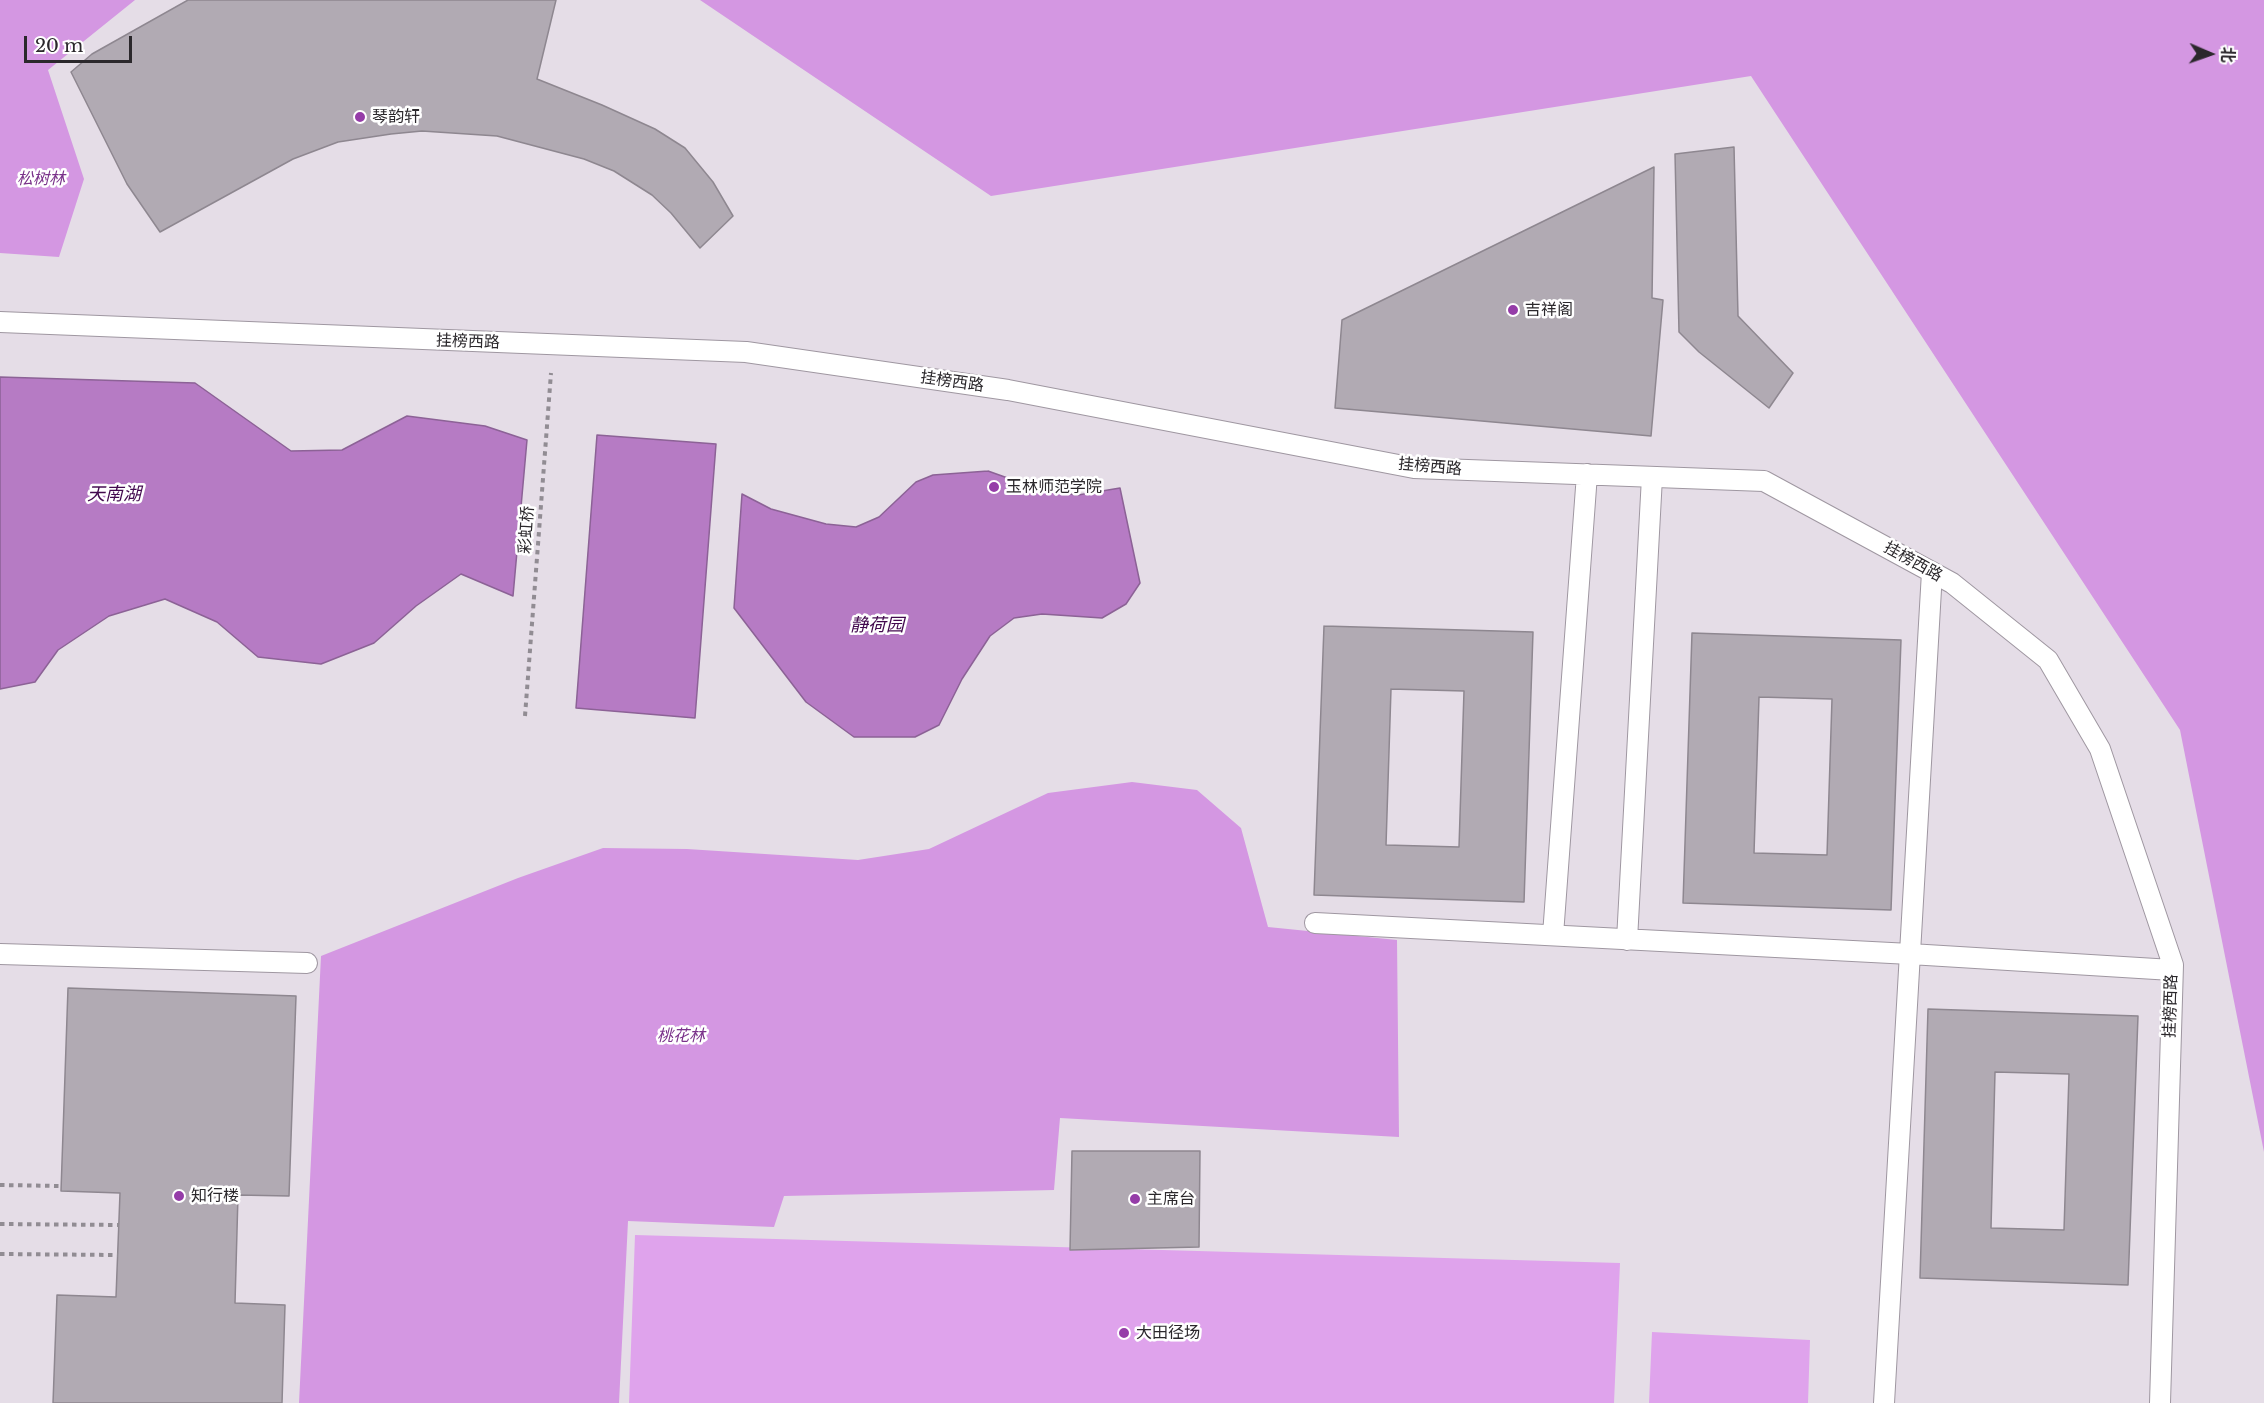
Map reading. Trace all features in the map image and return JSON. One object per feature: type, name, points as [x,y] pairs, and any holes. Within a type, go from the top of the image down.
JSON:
[{"type":"lane","name":"挂榜西路","points":[[0,322],[746,352],[1008,390],[1414,468],[1764,481],[1952,583],[2048,660],[2100,749],[2173,965],[2160,1403]]},
{"type":"lane","points":[[1553,935],[1587,474]]},
{"type":"lane","points":[[1627,940],[1652,477]]},
{"type":"lane","points":[[1884,1403],[1932,572]]},
{"type":"lane","points":[[1315,923],[2172,970]]},
{"type":"lane","points":[[0,954],[307,963]]},
{"type":"path","name":"彩虹桥","points":[[525,716],[554,346]]},
{"type":"path","points":[[0,1185],[61,1186]]},
{"type":"path","points":[[0,1224],[119,1225]]},
{"type":"path","points":[[0,1254],[118,1255]]},
{"type":"shaded area","name":"大田径场","points":[[635,1235],[1620,1263],[1614,1403],[629,1403]]},
{"type":"shaded area","points":[[1652,1332],[1810,1340],[1808,1403],[1649,1403]]},
{"type":"green space","name":"松树林","points":[[0,0],[135,0],[48,70],[84,179],[59,257],[0,253]]},
{"type":"green space","points":[[700,0],[2264,0],[2264,1152],[2180,730],[1751,76],[991,196]]},
{"type":"green space","name":"桃花林","points":[[1132,782],[1197,790],[1241,828],[1268,927],[1397,940],[1399,1137],[1060,1118],[1054,1190],[784,1196],[774,1227],[628,1221],[619,1403],[299,1403],[321,956],[518,878],[603,848],[687,849],[858,860],[929,849],[1048,793]]},
{"type":"water","name":"天南湖","points":[[0,377],[195,383],[291,451],[342,450],[407,416],[485,426],[527,440],[513,596],[461,574],[416,606],[374,643],[321,664],[258,657],[217,622],[165,599],[109,616],[58,650],[35,682],[0,689]]},
{"type":"water","points":[[597,435],[716,444],[695,718],[576,708]]},
{"type":"water","name":"静荷园","points":[[988,471],[1044,491],[1078,495],[1120,488],[1140,583],[1126,604],[1102,618],[1042,614],[1014,618],[990,636],[962,679],[939,725],[915,737],[854,737],[806,702],[734,608],[742,494],[771,509],[826,524],[856,527],[879,517],[916,482],[933,475]]},
{"type":"building","name":"琴韵轩","points":[[188,0],[556,0],[537,79],[655,129],[685,148],[713,182],[733,216],[700,248],[671,213],[652,195],[614,171],[584,159],[497,136],[422,131],[338,142],[293,159],[160,232],[127,184],[71,72],[92,54]]},
{"type":"building","points":[[1734,147],[1738,316],[1793,373],[1769,408],[1699,352],[1679,332],[1675,154]]},
{"type":"building","name":"吉祥阁","points":[[1654,167],[1652,298],[1663,300],[1651,436],[1335,408],[1342,320]]},
{"type":"building","points":[[1324,626],[1533,632],[1524,902],[1314,895]],"holes":[[[1391,689],[1464,691],[1459,847],[1386,845]]]},
{"type":"building","points":[[1692,633],[1901,640],[1891,910],[1683,903]],"holes":[[[1759,697],[1832,699],[1827,855],[1754,853]]]},
{"type":"building","name":"知行楼","points":[[68,988],[296,996],[289,1196],[238,1195],[235,1303],[285,1305],[282,1403],[53,1403],[57,1295],[116,1297],[120,1193],[61,1191]]},
{"type":"building","points":[[1928,1009],[2138,1016],[2128,1285],[1920,1278]],"holes":[[[1995,1072],[2069,1074],[2064,1230],[1991,1228]]]},
{"type":"building","name":"主席台","points":[[1072,1151],[1200,1151],[1199,1247],[1070,1250]]},
{"type":"place","name":"琴韵轩","points":[[360,117]]},
{"type":"place","name":"吉祥阁","points":[[1513,310]]},
{"type":"place","name":"玉林师范学院","points":[[994,487]]},
{"type":"place","name":"知行楼","points":[[179,1196]]},
{"type":"place","name":"主席台","points":[[1135,1199]]},
{"type":"place","name":"大田径场","points":[[1124,1333]]}]
